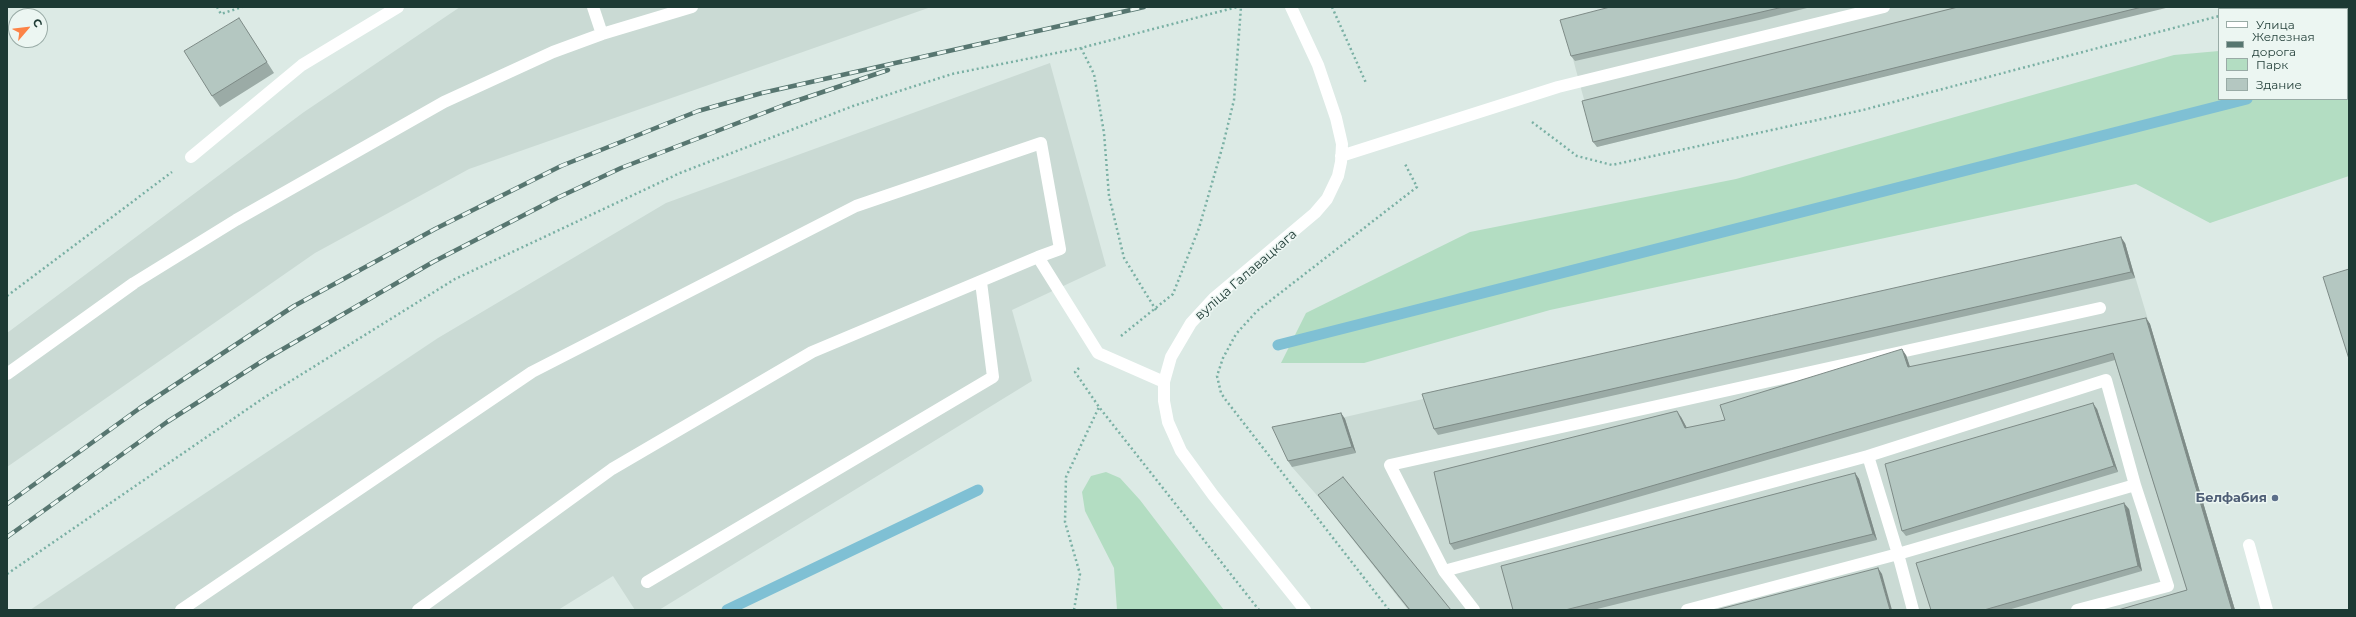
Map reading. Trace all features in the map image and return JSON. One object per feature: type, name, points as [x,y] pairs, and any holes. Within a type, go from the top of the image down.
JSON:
[{"type":"street","points":[[191,157],[302,66],[398,7]]},
{"type":"street","points":[[593,7],[602,34]]},
{"type":"street","points":[[7,374],[134,283],[236,220],[444,102],[553,52],[602,34],[692,7]]},
{"type":"street","name":"вуліца Галавацкага","points":[[1291,7],[1329,92],[1342,144],[1338,176],[1327,199],[1315,214],[1214,298],[1191,323],[1175,347],[1164,382],[1164,401],[1168,422],[1181,451],[1213,495],[1305,610]]},
{"type":"street","points":[[1341,156],[1558,87],[1884,7]]},
{"type":"street","points":[[181,610],[532,372],[856,206],[1041,143],[1060,249],[812,352],[612,469],[418,610]]},
{"type":"street","points":[[1038,257],[1098,353],[1164,382]]},
{"type":"street","points":[[647,582],[993,377],[981,282]]},
{"type":"street","points":[[1474,610],[1444,571],[1390,465],[2100,308]]},
{"type":"street","points":[[1444,571],[1868,456],[2106,380],[2135,486],[2168,586],[2077,610]]},
{"type":"street","points":[[1868,456],[1898,554],[1913,610]]},
{"type":"street","points":[[1687,610],[1898,554],[2135,486]]},
{"type":"street","points":[[2249,545],[2267,610]]},
{"type":"path","points":[[217,7],[221,14],[242,7]]},
{"type":"path","points":[[7,574],[265,397],[454,280],[680,173],[854,106],[952,74],[1081,48],[1237,7]]},
{"type":"path","points":[[1242,7],[1234,100],[1223,145],[1198,228],[1173,294],[1156,310],[1074,372],[1099,407],[1259,610]]},
{"type":"path","points":[[1332,7],[1366,83]]},
{"type":"path","points":[[1512,101],[1522,116],[1577,156],[1612,165],[1863,110],[2218,16]]},
{"type":"path","points":[[1081,48],[1094,74],[1104,133],[1109,196],[1124,258],[1156,310]]},
{"type":"path","points":[[1389,610],[1225,399],[1217,376],[1223,358],[1236,334],[1257,311],[1417,187],[1391,139]]},
{"type":"path","points":[[7,296],[191,157]]},
{"type":"path","points":[[1074,610],[1080,574],[1065,522],[1066,477],[1099,407]]},
{"type":"shaded area","points":[[460,7],[931,7],[469,169],[315,253],[7,467],[7,333],[304,112]]},
{"type":"shaded area","points":[[1636,7],[2166,7],[1597,147],[1564,26]]},
{"type":"shaded area","points":[[1050,63],[1106,266],[1012,310],[1032,381],[659,610],[635,610],[613,576],[558,610],[30,610],[438,338],[666,203]]},
{"type":"shaded area","points":[[2125,243],[2235,610],[1408,610],[1322,501],[1292,467],[1276,433],[1700,335]]},
{"type":"green space","points":[[2349,39],[2349,176],[2210,223],[2136,184],[1550,310],[1364,363],[1281,363],[1306,313],[1470,232],[1736,179],[2174,55],[2218,51],[2218,100],[2348,100]]},
{"type":"green space","points":[[1106,472],[1120,478],[1140,500],[1224,610],[1117,610],[1114,568],[1085,511],[1082,492],[1091,476]]},
{"type":"building","points":[[1610,7],[1783,7],[1571,56],[1560,20]]},
{"type":"building","points":[[1958,7],[2142,7],[1593,142],[1582,101]]},
{"type":"building","points":[[239,18],[267,62],[212,96],[184,51]]},
{"type":"building","points":[[2121,237],[2131,272],[1434,429],[1422,394]]},
{"type":"building","points":[[2349,269],[2349,359],[2323,277]]},
{"type":"building","points":[[2146,318],[2232,610],[2118,610],[2187,590],[2113,353],[1450,544],[1434,472],[1677,411],[1685,428],[1725,420],[1720,405],[1902,349],[1908,367]]},
{"type":"building","points":[[2093,403],[2114,466],[1902,531],[1885,464]]},
{"type":"building","points":[[1341,413],[1352,447],[1288,461],[1272,427]]},
{"type":"building","points":[[1855,473],[1873,534],[1565,610],[1513,610],[1501,566]]},
{"type":"building","points":[[1343,477],[1451,610],[1410,610],[1318,495]]},
{"type":"building","points":[[2124,503],[2138,566],[1984,610],[1931,610],[1916,563]]},
{"type":"building","points":[[1878,568],[1890,610],[1716,610]]},
{"type":"waterway","points":[[1278,345],[2243,100]]},
{"type":"waterway","points":[[727,610],[978,490]]},
{"type":"railway","points":[[7,504],[140,408],[294,306],[435,229],[561,166],[698,111],[762,93],[1144,7]]},
{"type":"railway","points":[[7,537],[167,422],[264,360],[433,262],[557,198],[621,168],[787,104],[888,70]]},
{"type":"place","name":"Белфабия","points":[[2275,498]]}]
